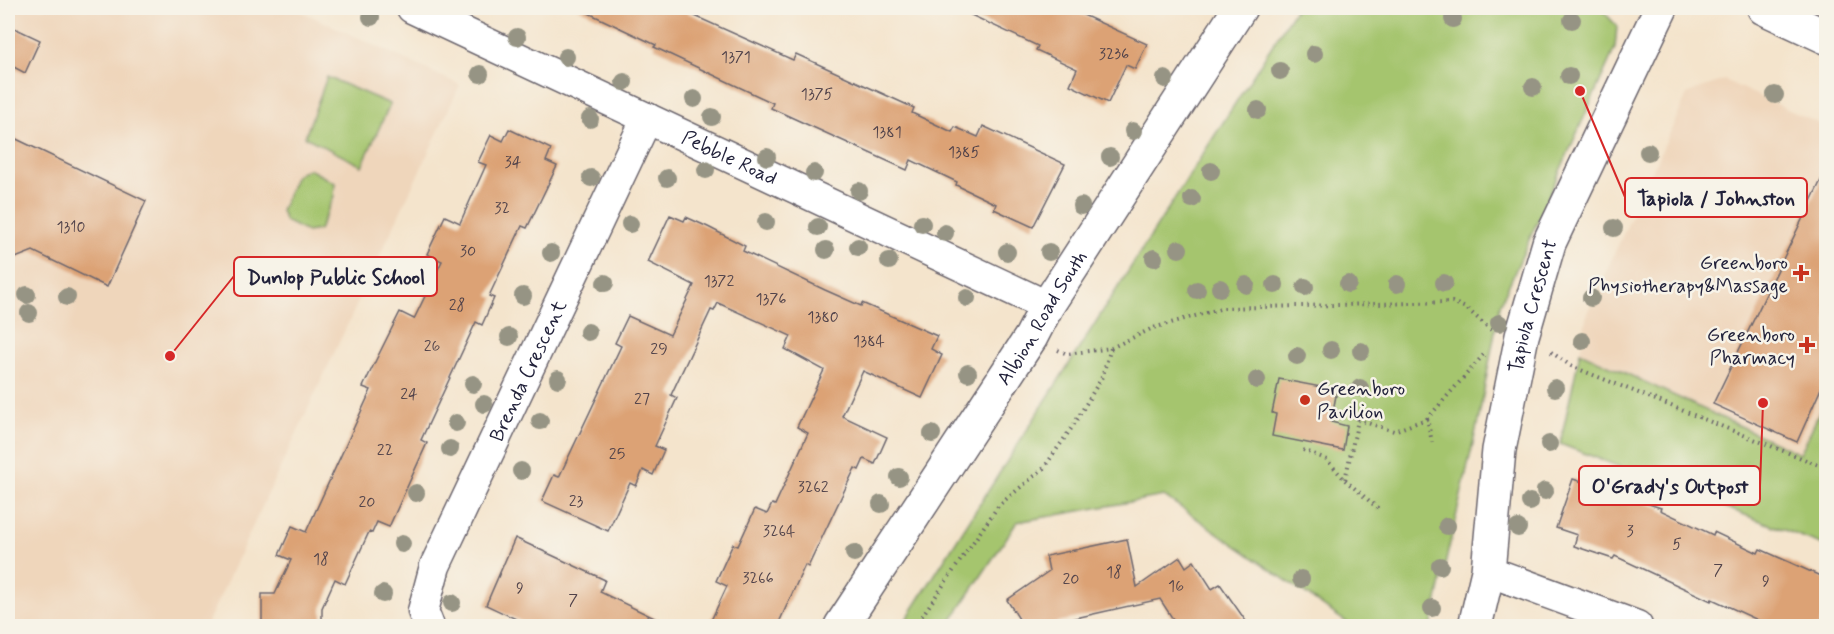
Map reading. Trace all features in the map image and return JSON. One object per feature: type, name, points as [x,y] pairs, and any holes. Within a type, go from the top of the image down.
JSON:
[{"type":"street","name":"Pebble Road","points":[[412,8],[1047,306]]},
{"type":"street","name":"Tapiola Crescent","points":[[1475,627],[1488,571],[1513,338],[1549,243],[1661,8]]},
{"type":"street","points":[[1764,8],[1827,36]]},
{"type":"street","name":"Albion Road South","points":[[841,627],[1030,337],[1047,306],[1236,9]]},
{"type":"street","name":"Brenda Crescent","points":[[429,627],[423,611],[435,566],[647,118]]},
{"type":"street","points":[[1488,571],[1637,627]]},
{"type":"path","points":[[1056,350],[1067,354],[1111,348],[1153,328],[1223,308],[1452,302],[1466,308],[1513,338],[1548,350],[1570,366],[1827,468]]},
{"type":"path","points":[[1345,480],[1358,420],[1394,430],[1427,419],[1485,354],[1513,338]]},
{"type":"path","points":[[915,627],[999,506],[1043,469],[1102,377],[1111,348]]},
{"type":"path","points":[[1427,419],[1432,442]]},
{"type":"path","points":[[1303,450],[1326,459],[1345,480],[1381,511]]},
{"type":"shaded area","points":[[8,8],[294,8],[460,85],[206,626],[8,626]]},
{"type":"shaded area","points":[[1724,80],[1826,127],[1826,398],[1801,454],[1580,352],[1587,313],[1688,93]]},
{"type":"green space","points":[[1296,8],[1600,8],[1617,26],[1615,48],[1500,305],[1479,417],[1431,626],[1352,626],[1164,496],[1017,522],[948,626],[902,626]]},
{"type":"green space","points":[[327,77],[390,104],[362,166],[305,137]]},
{"type":"green space","points":[[309,169],[335,183],[334,196],[319,230],[307,232],[285,221],[281,211],[296,175]]},
{"type":"green space","points":[[1580,352],[1800,454],[1826,398],[1826,546],[1560,444]]},
{"type":"building","points":[[578,8],[677,8],[793,60],[796,54],[914,108],[912,113],[952,132],[955,127],[978,137],[983,126],[1065,164],[1033,227],[994,209],[996,204],[956,185],[957,182],[911,160],[907,170],[771,108],[773,103]]},
{"type":"building","points":[[956,8],[1068,8],[1147,44],[1135,69],[1126,65],[1108,103],[1070,85],[1077,69],[1036,50],[1038,46]]},
{"type":"building","points":[[8,25],[40,40],[25,73],[8,64]]},
{"type":"building","points":[[509,129],[551,149],[546,161],[557,166],[527,228],[522,226],[489,296],[494,298],[482,325],[476,322],[421,440],[427,443],[389,527],[377,522],[372,533],[369,532],[345,584],[335,579],[322,608],[322,627],[262,627],[262,594],[275,594],[291,560],[279,555],[292,526],[306,532],[371,390],[363,387],[400,312],[414,319],[442,261],[427,254],[445,216],[460,223],[486,165],[478,162],[491,135],[503,141]]},
{"type":"building","points":[[8,135],[146,201],[107,287],[33,251],[8,261]]},
{"type":"building","points":[[1827,168],[1827,375],[1797,442],[1713,404]]},
{"type":"building","points":[[670,215],[684,221],[686,217],[745,246],[743,251],[825,290],[861,306],[862,303],[937,336],[931,349],[942,355],[922,398],[863,371],[842,416],[887,437],[875,464],[864,459],[859,470],[855,468],[808,567],[805,565],[777,627],[708,627],[727,586],[716,581],[733,544],[738,546],[755,509],[767,514],[772,504],[775,505],[808,433],[797,427],[824,370],[785,349],[791,336],[718,303],[714,311],[711,310],[671,395],[677,398],[655,446],[664,450],[653,475],[643,470],[636,486],[630,483],[608,531],[542,501],[554,475],[559,477],[621,346],[615,343],[628,316],[670,335],[694,285],[648,262]]},
{"type":"building","name":"Greenboro Pavilion","points":[[1279,379],[1337,390],[1331,422],[1347,426],[1343,450],[1272,436],[1276,414],[1272,413]]},
{"type":"building","points":[[1573,479],[1661,508],[1660,510],[1713,535],[1714,532],[1758,553],[1760,549],[1827,579],[1827,608],[1818,627],[1773,627],[1615,556],[1613,559],[1574,546],[1577,535],[1556,528]]},
{"type":"building","points":[[515,538],[605,580],[600,592],[673,627],[533,627],[486,605]]},
{"type":"building","points":[[1127,539],[1137,587],[1180,557],[1186,567],[1194,561],[1212,589],[1220,584],[1250,627],[1178,627],[1160,599],[1058,622],[1051,627],[1024,627],[1007,600],[1049,571],[1046,556]]},
{"type":"place","name":"Tapiola / Johnston","points":[[1580,91]]},
{"type":"place","name":"Greenboro Physiotherapy&Massage","points":[[1801,273]]},
{"type":"place","name":"Greenboro Pharmacy","points":[[1807,345]]},
{"type":"place","name":"Dunlop Public School","points":[[170,356]]},
{"type":"place","name":"Greenboro Pavilion","points":[[1305,400]]},
{"type":"place","name":"O'Grady's Outpost","points":[[1763,403]]}]
